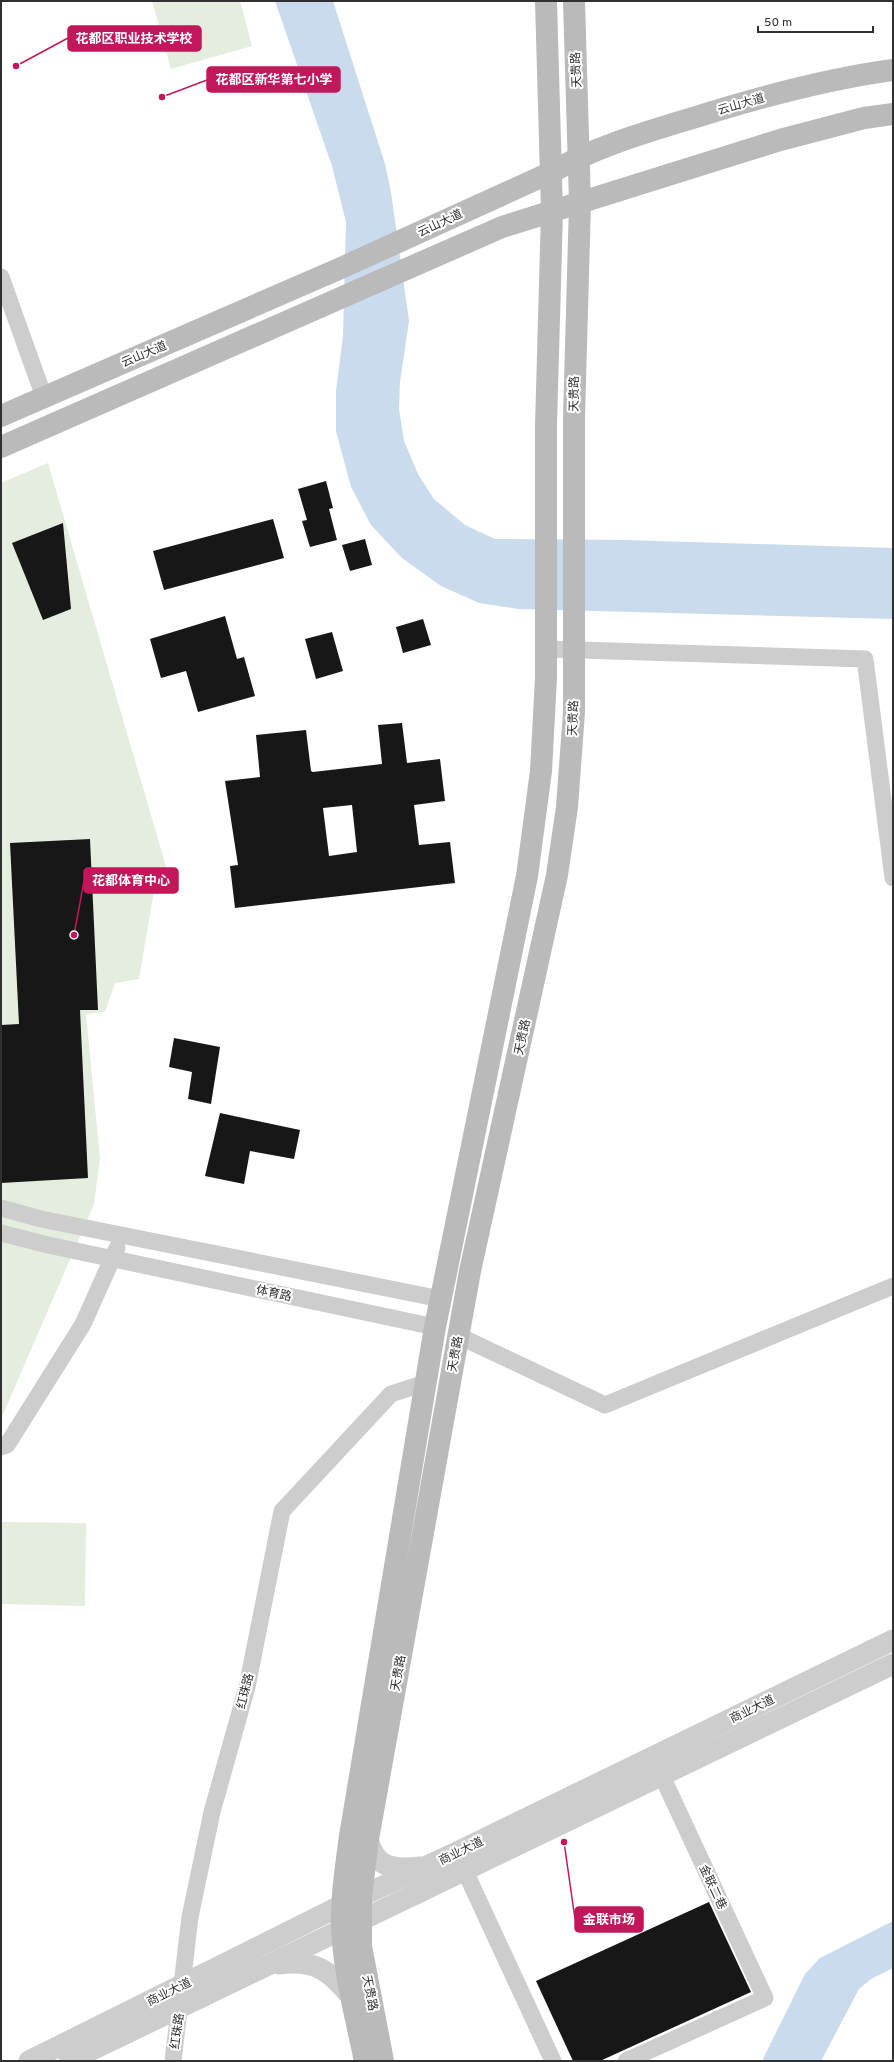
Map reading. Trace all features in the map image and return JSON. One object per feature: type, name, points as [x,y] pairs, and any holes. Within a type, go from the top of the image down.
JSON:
[{"type":"main road","points":[[546,1],[552,172]]},
{"type":"main road","name":"天贵路","points":[[352,1901],[368,1839],[470,1271],[556,875],[570,772],[574,712],[574,410],[580,203],[574,1]]},
{"type":"main road","name":"云山大道","points":[[1,416],[436,225],[552,172],[579,156],[639,134],[748,101],[855,75],[893,70]]},
{"type":"main road","points":[[1,447],[502,227],[780,140],[864,118],[893,114]]},
{"type":"main road","name":"天贵路","points":[[365,2061],[353,1999],[350,1836],[424,1383],[441,1299],[446,1264],[494,1042],[527,876],[541,771],[546,649],[546,418],[552,172]]},
{"type":"main road","name":"天贵路","points":[[351,1926],[367,1981],[383,2061]]},
{"type":"street","points":[[1,277],[44,397]]},
{"type":"street","points":[[546,649],[865,659],[893,878]]},
{"type":"street","points":[[1,1208],[41,1219],[441,1299]]},
{"type":"street","name":"体育路","points":[[1,1233],[435,1327]]},
{"type":"street","points":[[1,1446],[6,1445],[83,1324],[123,1235]]},
{"type":"street","points":[[458,1336],[605,1405],[893,1286]]},
{"type":"street","name":"红珠路","points":[[173,2061],[190,1917],[210,1820],[247,1687],[282,1511],[391,1394],[424,1383]]},
{"type":"street","name":"商业大道","points":[[29,2061],[352,1901],[429,1866],[893,1640]]},
{"type":"street","name":"商业大道","points":[[69,2061],[893,1664]]},
{"type":"street","name":"金联二巷","points":[[626,2061],[765,1998],[662,1776]]},
{"type":"street","points":[[368,1839],[373,1854],[379,1861],[386,1865],[407,1869],[429,1866]]},
{"type":"street","points":[[465,1870],[553,2061]]},
{"type":"street","points":[[265,1967],[292,1962],[316,1966],[334,1977],[353,1999]]},
{"type":"green space","points":[[152,1],[240,1],[252,46],[171,69]]},
{"type":"green space","points":[[48,463],[172,887],[154,891],[139,979],[115,983],[105,1012],[86,1014],[100,1159],[94,1204],[1,1419],[1,483]]},
{"type":"green space","points":[[1,1522],[86,1523],[85,1606],[1,1604]]},
{"type":"water","points":[[275,1],[333,1],[385,164],[391,192],[409,321],[400,382],[399,409],[404,441],[418,474],[434,499],[465,525],[495,539],[625,540],[893,548],[893,619],[519,609],[479,603],[441,586],[402,558],[371,525],[351,487],[336,431],[336,391],[343,336],[346,222],[332,166]]},
{"type":"water","points":[[893,1921],[893,1968],[871,1979],[859,1989],[821,2061],[762,2061],[805,1974],[820,1958]]},
{"type":"building","points":[[326,481],[333,508],[329,509],[337,540],[310,547],[302,521],[307,520],[298,489]]},
{"type":"building","points":[[273,519],[284,558],[164,590],[153,551]]},
{"type":"building","points":[[63,523],[71,609],[43,620],[12,543]]},
{"type":"building","points":[[365,539],[372,565],[350,571],[342,545]]},
{"type":"building","points":[[225,616],[237,659],[244,657],[255,696],[198,712],[186,671],[161,678],[150,639]]},
{"type":"building","points":[[423,619],[431,645],[403,653],[396,627]]},
{"type":"building","points":[[332,632],[343,671],[316,679],[305,639]]},
{"type":"building","points":[[402,723],[407,763],[440,759],[445,801],[414,805],[419,845],[450,842],[455,883],[235,908],[230,866],[238,865],[225,781],[260,777],[256,735],[306,730],[311,771],[313,772],[382,764],[378,725]],"holes":[[[352,805],[357,852],[329,856],[323,808]]]},
{"type":"building","points":[[90,839],[98,1010],[80,1010],[88,1178],[1,1183],[1,1025],[19,1024],[10,843]]},
{"type":"building","points":[[174,1038],[220,1047],[211,1104],[188,1099],[192,1072],[169,1067]]},
{"type":"building","points":[[220,1113],[300,1130],[294,1159],[250,1151],[244,1184],[205,1176]]},
{"type":"building","points":[[709,1902],[751,1992],[600,2061],[573,2061],[536,1981]]},
{"type":"place","name":"花都区职业技术学校","points":[[16,66]]},
{"type":"place","name":"花都区新华第七小学","points":[[162,97]]},
{"type":"place","name":"花都体育中心","points":[[74,935]]},
{"type":"place","name":"金联市场","points":[[564,1842]]}]
